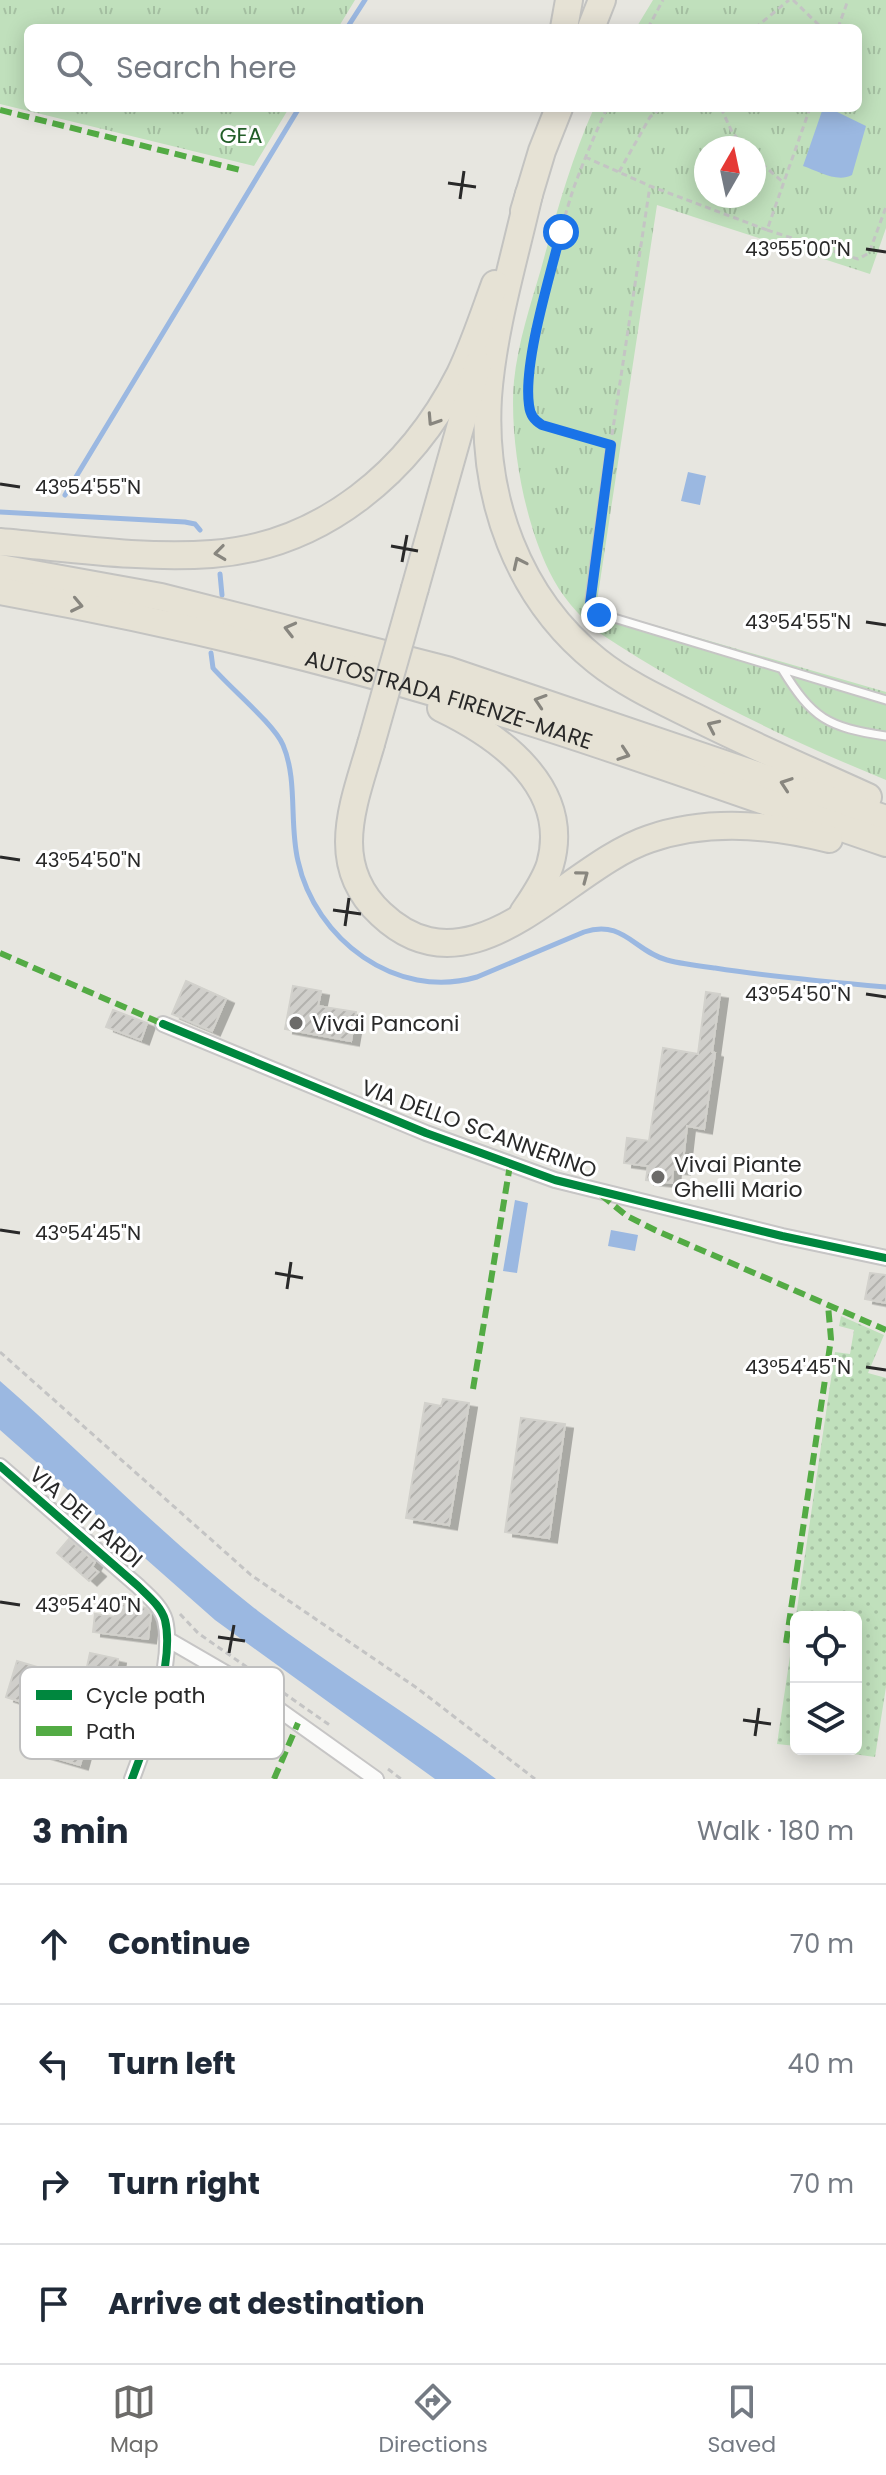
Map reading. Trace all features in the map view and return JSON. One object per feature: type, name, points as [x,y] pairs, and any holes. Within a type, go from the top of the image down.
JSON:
[{"type":"highway","points":[[565,24],[569,0]]},
{"type":"highway","points":[[593,24],[602,0]]},
{"type":"highway","points":[[542,151],[549,112]]},
{"type":"highway","points":[[557,112],[542,151],[467,401],[350,815],[348,838],[353,872],[376,909],[386,919],[415,936],[445,942],[487,936],[519,920],[611,856],[647,839],[681,830],[731,825],[773,828],[886,855]]},
{"type":"highway","points":[[0,542],[164,555],[216,554],[277,542],[325,521],[349,506],[409,453],[451,391],[470,352],[529,194]]},
{"type":"highway","points":[[529,194],[495,347],[487,428],[494,493],[502,522],[526,579],[542,604],[577,644],[626,681],[711,725],[886,804]]},
{"type":"highway","name":"AUTOSTRADA FIRENZE-MARE","points":[[0,568],[161,597],[447,670],[886,819]]},
{"type":"highway","name":"AUTOSTRADA FIRENZE-MARE","points":[[0,591],[185,628],[442,695],[553,729],[886,843]]},
{"type":"highway","points":[[334,665],[441,708],[479,727],[517,757],[534,778],[551,814],[554,843],[544,879],[519,920]]},
{"type":"street","name":"VIA DELLO SCANNERINO","points":[[163,1024],[426,1133],[555,1180],[782,1236],[886,1258]]},
{"type":"street","name":"VIA DEI PARDI","points":[[0,1466],[156,1604],[165,1621],[167,1639]]},
{"type":"street","points":[[162,1667],[167,1639],[215,1667]]},
{"type":"street","points":[[284,1710],[382,1774]]},
{"type":"street","points":[[132,1779],[139,1759]]},
{"type":"lane","points":[[611,445],[591,609],[611,619],[886,700]]},
{"type":"lane","points":[[782,669],[804,703],[820,717],[846,729],[886,736]]},
{"type":"path","points":[[650,24],[663,0]]},
{"type":"path","points":[[760,24],[791,0],[818,24]]},
{"type":"path","points":[[839,24],[848,0]]},
{"type":"path","points":[[605,112],[585,157],[561,232],[539,325],[528,405],[534,419],[542,425],[611,445],[650,186]]},
{"type":"path","points":[[619,172],[650,117],[656,112]]},
{"type":"path","points":[[723,112],[735,136]]},
{"type":"path","points":[[767,230],[809,112]]},
{"type":"path","points":[[585,157],[650,186],[767,230],[858,259],[869,253],[886,207]]},
{"type":"path","points":[[766,167],[784,183]]},
{"type":"path","points":[[0,1352],[251,1575],[417,1688],[535,1779]]},
{"type":"path","points":[[176,1608],[198,1633],[246,1667]]},
{"type":"path","points":[[284,1693],[339,1732]]},
{"type":"path","points":[[382,1774],[401,1779]]},
{"type":"green space","name":"GEA","points":[[0,0],[355,0],[340,24],[24,24],[24,110],[0,104]]},
{"type":"green space","points":[[653,0],[886,0],[886,228],[870,274],[657,205],[596,608],[886,692],[886,780],[738,713],[667,675],[598,632],[559,589],[540,551],[526,504],[516,453],[513,403],[516,367],[525,325],[558,208],[592,112],[862,112],[862,24],[638,24]]},
{"type":"green space","name":"GEA","points":[[33,112],[287,112],[254,166]]},
{"type":"green space","points":[[841,1316],[884,1335],[868,1373],[886,1378],[886,1687],[875,1757],[860,1755],[862,1611],[797,1611],[835,1352],[850,1354],[854,1330],[839,1326]]},
{"type":"green space","points":[[790,1656],[790,1745],[777,1744]]},
{"type":"water","points":[[822,112],[837,112],[866,126],[852,175],[840,178],[803,166]]},
{"type":"water","points":[[688,472],[706,476],[700,505],[681,501]]},
{"type":"water","points":[[515,1200],[528,1203],[517,1273],[503,1271]]},
{"type":"water","points":[[611,1230],[638,1235],[635,1251],[608,1246]]},
{"type":"water","points":[[0,1381],[224,1584],[317,1654],[496,1779],[435,1779],[215,1620],[0,1430]]},
{"type":"building","points":[[186,981],[226,999],[212,1031],[172,1014]]},
{"type":"building","points":[[293,986],[321,991],[318,1006],[356,1012],[351,1041],[285,1029]]},
{"type":"building","points":[[706,992],[720,994],[704,1129],[687,1126],[682,1170],[673,1169],[672,1183],[646,1180],[648,1166],[624,1163],[627,1138],[649,1141],[663,1048],[698,1054]]},
{"type":"building","points":[[113,1010],[147,1023],[141,1040],[106,1027]]},
{"type":"building","points":[[870,1273],[886,1275],[886,1303],[865,1299]]},
{"type":"building","points":[[443,1399],[469,1403],[449,1525],[406,1518],[425,1403],[441,1406]]},
{"type":"building","points":[[521,1418],[565,1424],[549,1538],[505,1532]]},
{"type":"building","points":[[69,1539],[95,1562],[92,1567],[98,1572],[89,1581],[57,1553]]},
{"type":"building","points":[[117,1603],[146,1608],[151,1614],[148,1639],[93,1632],[95,1614],[115,1617]]},
{"type":"building","points":[[90,1653],[118,1659],[117,1667],[87,1667]]},
{"type":"building","points":[[17,1661],[37,1667],[20,1667],[20,1701],[6,1697]]},
{"type":"building","points":[[59,1759],[82,1759],[80,1765]]},
{"type":"waterway","points":[[350,24],[365,0]]},
{"type":"waterway","points":[[65,495],[297,112]]},
{"type":"waterway","points":[[0,512],[185,522],[195,524],[200,530]]},
{"type":"waterway","points":[[220,574],[222,595]]},
{"type":"waterway","points":[[211,653],[213,668],[261,717],[283,745],[292,787],[295,847],[307,889],[322,915],[341,938],[364,957],[389,971],[417,980],[447,982],[477,977],[597,929],[619,933],[656,956],[679,963],[886,987]]},
{"type":"marked path","points":[[0,110],[240,170]]},
{"type":"marked path","points":[[0,953],[163,1024]]},
{"type":"marked path","points":[[473,1389],[510,1165]]},
{"type":"marked path","points":[[601,1195],[627,1216],[655,1230],[886,1330]]},
{"type":"marked path","points":[[786,1643],[831,1339],[828,1305]]},
{"type":"marked path","points":[[284,1756],[298,1723]]},
{"type":"marked path","points":[[274,1779],[283,1759]]},
{"type":"cycle path","points":[[163,1024],[426,1133],[555,1180],[782,1236],[886,1258]]},
{"type":"cycle path","points":[[0,1466],[154,1602],[165,1620],[165,1667]]},
{"type":"cycle path","points":[[132,1779],[139,1759]]},
{"type":"place","name":"Vivai Panconi","points":[[296,1023]]},
{"type":"place","name":"Vivai Piante Ghelli Mario","points":[[658,1177]]},
{"type":"route","points":[[561,232],[534,349],[528,405],[534,419],[542,425],[611,445],[590,604],[599,615]]}]
